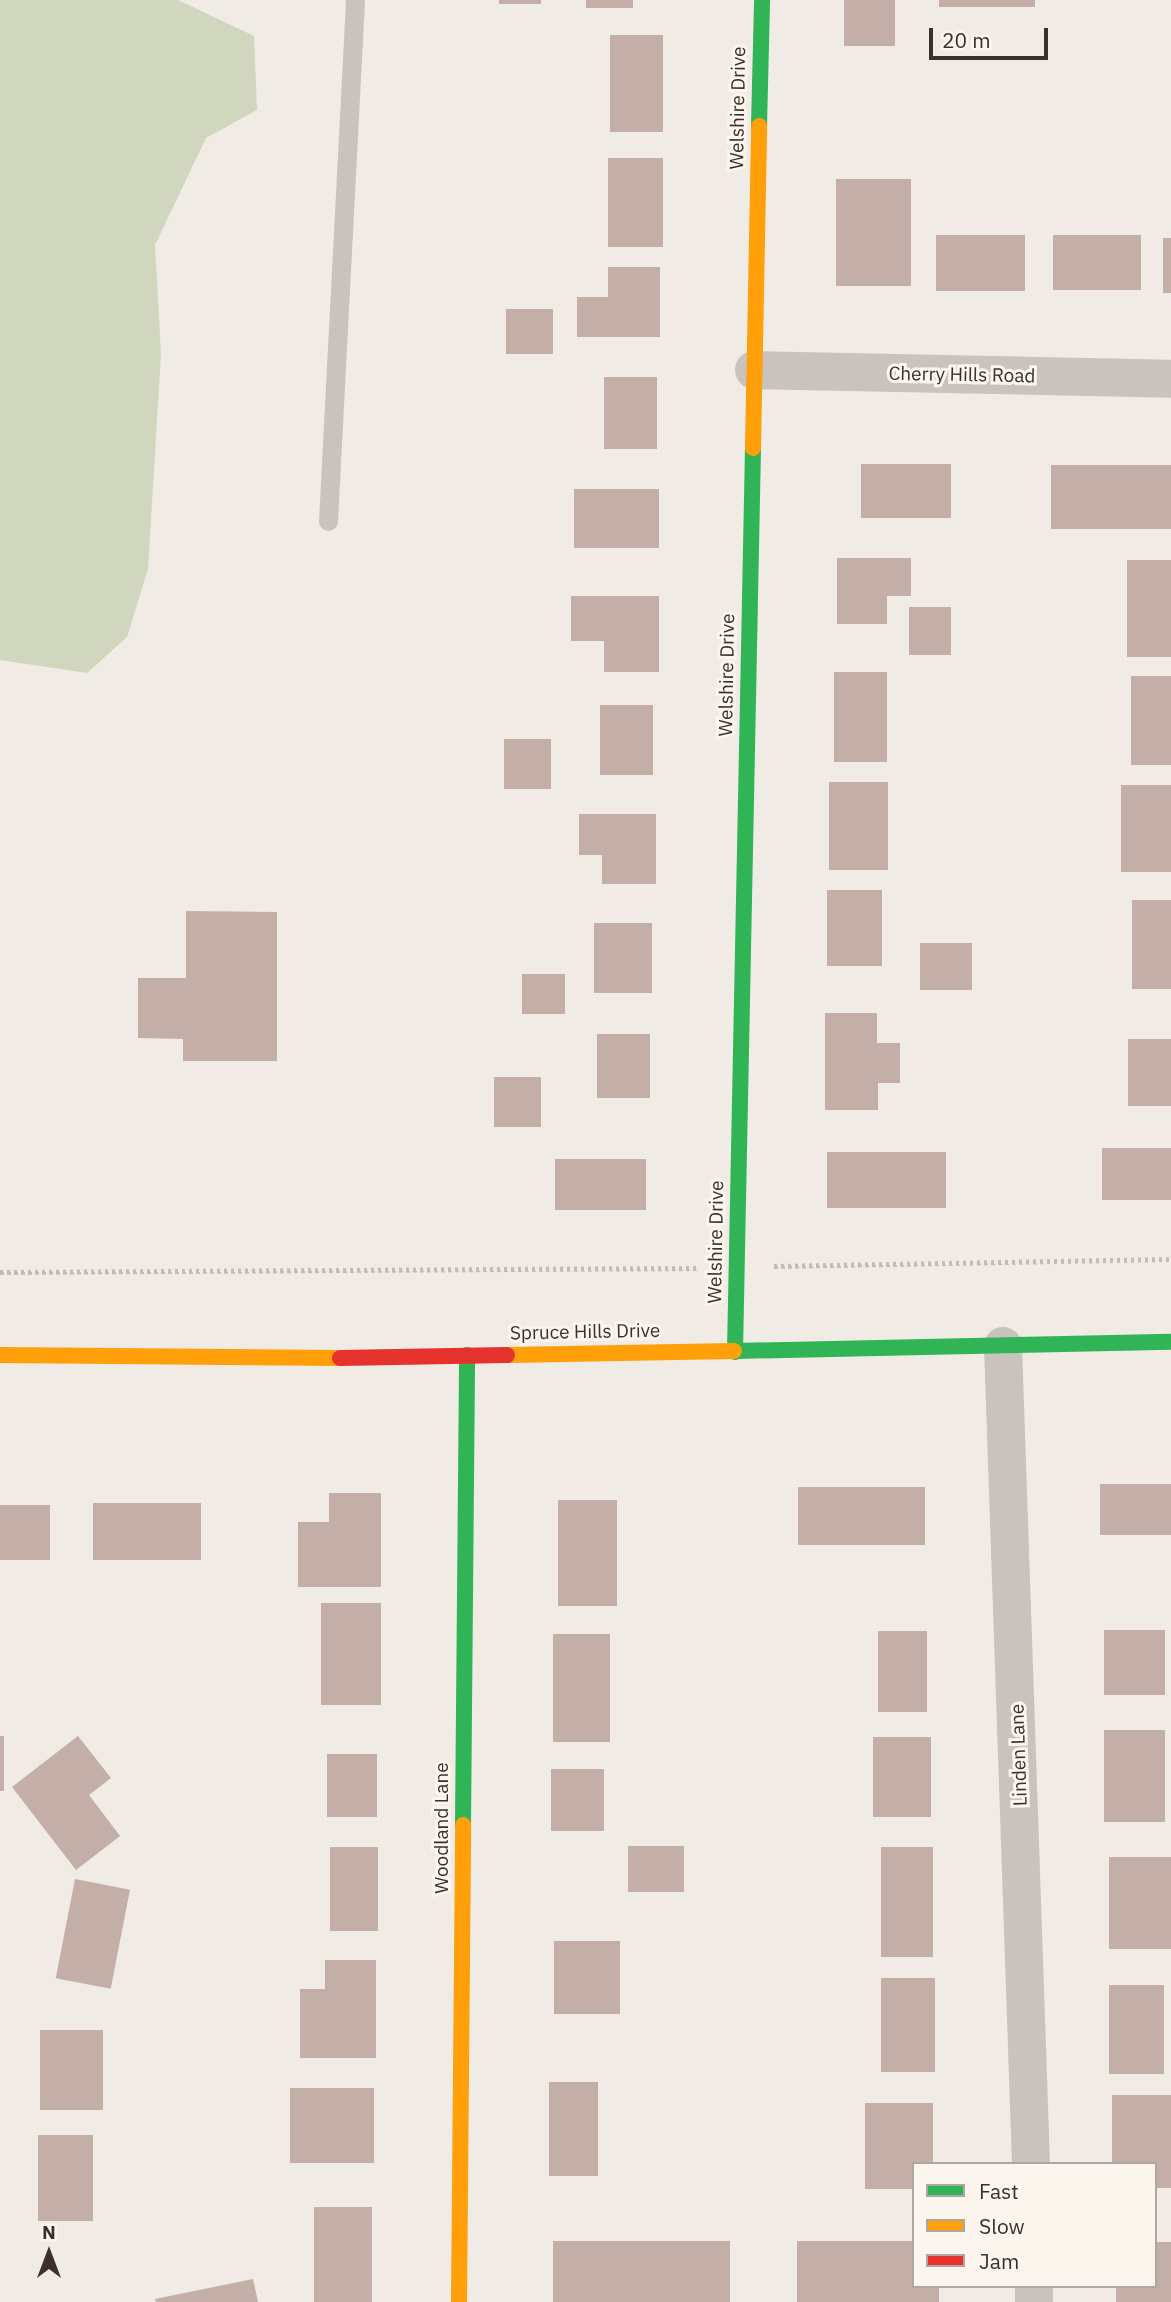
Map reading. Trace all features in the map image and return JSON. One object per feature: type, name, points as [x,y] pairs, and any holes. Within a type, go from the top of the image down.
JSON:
[{"type":"street","name":"Welshire Drive","points":[[735,1352],[762,0]]},
{"type":"street","name":"Cherry Hills Road","points":[[754,370],[1171,379]]},
{"type":"street","name":"Spruce Hills Drive","points":[[0,1355],[467,1355],[1171,1342]]},
{"type":"street","name":"Linden Lane","points":[[1003,1346],[1031,2162]]},
{"type":"street","name":"Woodland Lane","points":[[459,2302],[467,1355]]},
{"type":"lane","points":[[328,521],[355,0]]},
{"type":"path","points":[[0,1272],[736,1267],[1171,1259]]},
{"type":"green space","points":[[0,0],[178,0],[254,36],[257,110],[206,138],[155,245],[161,354],[148,569],[127,637],[87,673],[0,660]]},
{"type":"building","points":[[499,0],[541,0],[541,4],[499,4]]},
{"type":"building","points":[[586,0],[633,0],[633,8],[586,8]]},
{"type":"building","points":[[844,0],[895,0],[895,46],[844,46]]},
{"type":"building","points":[[939,0],[1035,0],[1035,7],[939,7]]},
{"type":"building","points":[[610,35],[663,35],[663,132],[610,132]]},
{"type":"building","points":[[608,158],[663,158],[663,247],[608,247]]},
{"type":"building","points":[[836,179],[911,179],[911,286],[836,286]]},
{"type":"building","points":[[936,235],[1025,235],[1025,291],[936,291]]},
{"type":"building","points":[[1053,235],[1141,235],[1141,290],[1053,290]]},
{"type":"building","points":[[1163,238],[1171,238],[1171,293],[1163,293]]},
{"type":"building","points":[[608,267],[660,267],[660,337],[577,337],[577,297],[608,297]]},
{"type":"building","points":[[506,309],[553,309],[553,354],[506,354]]},
{"type":"building","points":[[604,377],[657,377],[657,449],[604,449]]},
{"type":"building","points":[[861,464],[951,464],[951,518],[861,518]]},
{"type":"building","points":[[1051,465],[1171,465],[1171,529],[1051,529]]},
{"type":"building","points":[[574,489],[659,489],[659,548],[574,548]]},
{"type":"building","points":[[837,558],[911,558],[911,596],[887,596],[887,624],[837,624]]},
{"type":"building","points":[[1127,560],[1171,560],[1171,657],[1127,657]]},
{"type":"building","points":[[571,596],[659,596],[659,672],[604,672],[604,641],[571,641]]},
{"type":"building","points":[[909,607],[951,607],[951,655],[909,655]]},
{"type":"building","points":[[834,672],[887,672],[887,762],[834,762]]},
{"type":"building","points":[[1131,676],[1171,676],[1171,765],[1131,765]]},
{"type":"building","points":[[600,705],[653,705],[653,775],[600,775]]},
{"type":"building","points":[[504,739],[551,739],[551,789],[504,789]]},
{"type":"building","points":[[829,782],[888,782],[888,870],[829,870]]},
{"type":"building","points":[[1121,785],[1171,785],[1171,872],[1121,872]]},
{"type":"building","points":[[579,814],[656,814],[656,884],[602,884],[602,855],[579,855]]},
{"type":"building","points":[[827,890],[882,890],[882,966],[827,966]]},
{"type":"building","points":[[1132,900],[1171,900],[1171,989],[1132,989]]},
{"type":"building","points":[[186,911],[277,912],[277,1061],[183,1061],[183,1039],[138,1038],[138,978],[186,978]]},
{"type":"building","points":[[594,923],[652,923],[652,993],[594,993]]},
{"type":"building","points":[[920,943],[972,943],[972,990],[920,990]]},
{"type":"building","points":[[522,974],[565,974],[565,1014],[522,1014]]},
{"type":"building","points":[[825,1013],[877,1013],[877,1043],[900,1043],[900,1083],[878,1083],[878,1110],[825,1110]]},
{"type":"building","points":[[597,1034],[650,1034],[650,1098],[597,1098]]},
{"type":"building","points":[[1128,1039],[1171,1039],[1171,1106],[1128,1106]]},
{"type":"building","points":[[494,1077],[541,1077],[541,1127],[494,1127]]},
{"type":"building","points":[[1102,1148],[1171,1148],[1171,1200],[1102,1200]]},
{"type":"building","points":[[827,1152],[946,1152],[946,1208],[827,1208]]},
{"type":"building","points":[[555,1159],[646,1159],[646,1210],[555,1210]]},
{"type":"building","points":[[1100,1484],[1171,1484],[1171,1535],[1100,1535]]},
{"type":"building","points":[[798,1487],[925,1487],[925,1545],[798,1545]]},
{"type":"building","points":[[329,1493],[381,1493],[381,1587],[298,1587],[298,1522],[329,1522]]},
{"type":"building","points":[[558,1500],[617,1500],[617,1606],[558,1606]]},
{"type":"building","points":[[93,1503],[201,1503],[201,1560],[93,1560]]},
{"type":"building","points":[[0,1505],[50,1505],[50,1560],[0,1560]]},
{"type":"building","points":[[321,1603],[381,1603],[381,1705],[321,1705]]},
{"type":"building","points":[[1104,1630],[1165,1630],[1165,1695],[1104,1695]]},
{"type":"building","points":[[878,1631],[927,1631],[927,1712],[878,1712]]},
{"type":"building","points":[[553,1634],[610,1634],[610,1742],[553,1742]]},
{"type":"building","points":[[1104,1730],[1165,1730],[1165,1822],[1104,1822]]},
{"type":"building","points":[[0,1736],[4,1736],[4,1791],[0,1791]]},
{"type":"building","points":[[78,1736],[111,1778],[89,1795],[120,1836],[76,1870],[12,1787]]},
{"type":"building","points":[[873,1737],[931,1737],[931,1817],[873,1817]]},
{"type":"building","points":[[327,1754],[377,1754],[377,1817],[327,1817]]},
{"type":"building","points":[[551,1769],[604,1769],[604,1831],[551,1831]]},
{"type":"building","points":[[628,1846],[684,1846],[684,1892],[628,1892]]},
{"type":"building","points":[[330,1847],[378,1847],[378,1931],[330,1931]]},
{"type":"building","points":[[881,1847],[933,1847],[933,1957],[881,1957]]},
{"type":"building","points":[[1109,1857],[1171,1857],[1171,1949],[1109,1949]]},
{"type":"building","points":[[75,1879],[130,1890],[111,1989],[56,1978]]},
{"type":"building","points":[[554,1941],[620,1941],[620,2014],[554,2014]]},
{"type":"building","points":[[325,1960],[376,1960],[376,2058],[300,2058],[300,1989],[325,1989]]},
{"type":"building","points":[[881,1978],[935,1978],[935,2072],[881,2072]]},
{"type":"building","points":[[1109,1985],[1164,1985],[1164,2074],[1109,2074]]},
{"type":"building","points":[[40,2030],[103,2030],[103,2110],[40,2110]]},
{"type":"building","points":[[549,2082],[598,2082],[598,2176],[549,2176]]},
{"type":"building","points":[[290,2088],[374,2088],[374,2163],[290,2163]]},
{"type":"building","points":[[1112,2095],[1171,2095],[1171,2188],[1157,2188],[1157,2162],[1112,2162]]},
{"type":"building","points":[[865,2103],[933,2103],[933,2162],[912,2162],[912,2189],[865,2189]]},
{"type":"building","points":[[38,2135],[93,2135],[93,2221],[38,2221]]},
{"type":"building","points":[[314,2207],[372,2207],[372,2302],[314,2302]]},
{"type":"building","points":[[553,2241],[730,2241],[730,2302],[553,2302]]},
{"type":"building","points":[[797,2241],[912,2241],[912,2288],[939,2288],[939,2302],[797,2302]]},
{"type":"building","points":[[1157,2242],[1171,2242],[1171,2302],[1116,2302],[1116,2288],[1157,2288]]},
{"type":"building","points":[[253,2279],[258,2302],[156,2302],[155,2299]]},
{"type":"traffic: fast","points":[[759,126],[762,0]]},
{"type":"traffic: fast","points":[[735,1352],[753,448]]},
{"type":"traffic: fast","points":[[734,1351],[1171,1342]]},
{"type":"traffic: fast","points":[[463,1825],[467,1355]]},
{"type":"traffic: slow","points":[[753,448],[759,126]]},
{"type":"traffic: slow","points":[[507,1355],[734,1351]]},
{"type":"traffic: slow","points":[[0,1355],[340,1358]]},
{"type":"traffic: slow","points":[[459,2302],[463,1825]]},
{"type":"traffic: jam","points":[[340,1358],[507,1355]]}]
